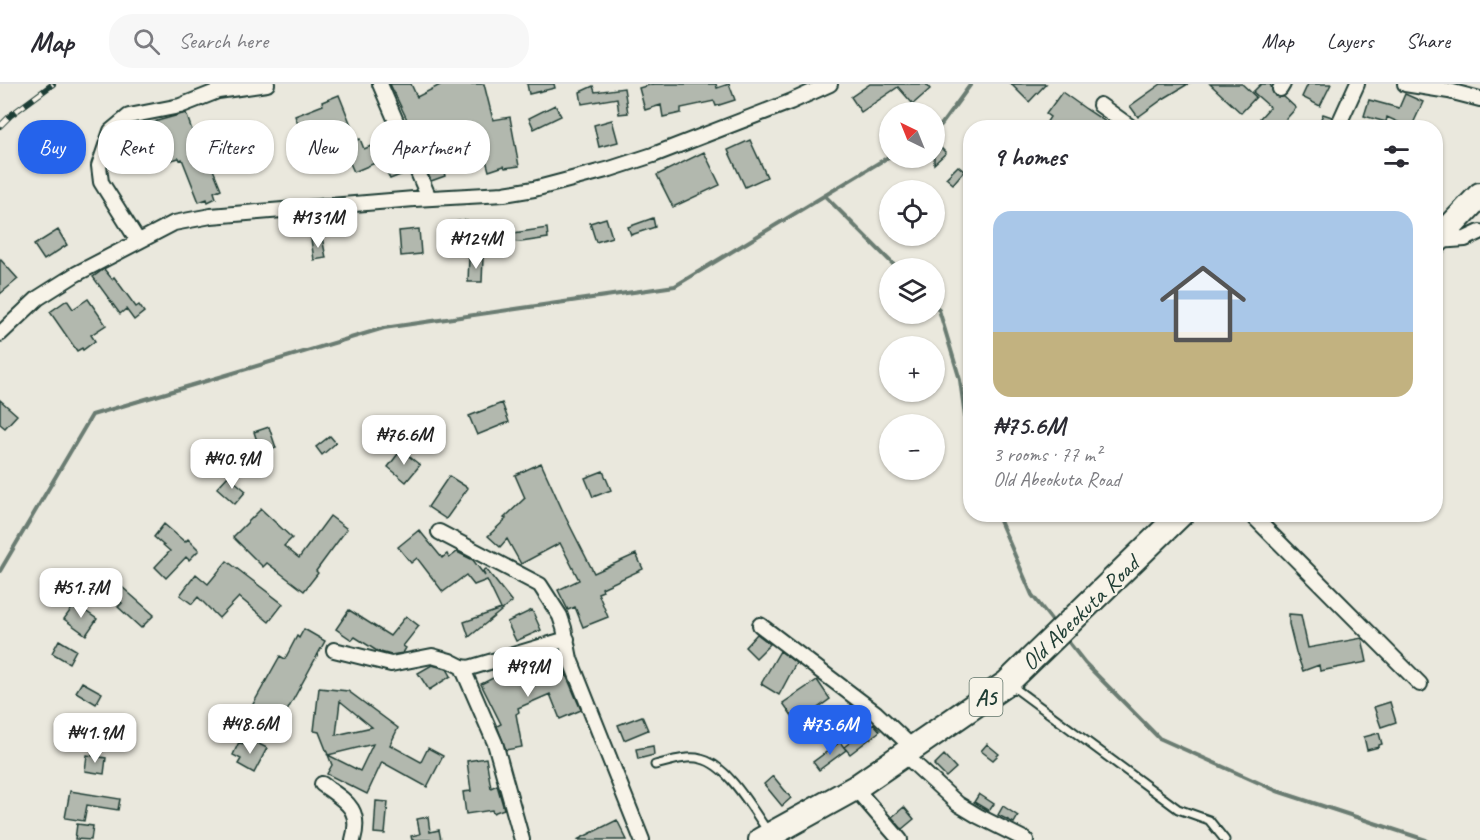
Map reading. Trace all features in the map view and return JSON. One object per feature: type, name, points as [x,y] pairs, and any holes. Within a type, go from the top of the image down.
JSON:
[{"type":"highway","points":[[1443,231],[1480,195]]},
{"type":"highway","name":"Old Abeokuta Road","points":[[766,838],[855,788],[1007,682],[1173,522]]},
{"type":"street","points":[[138,241],[101,182],[99,166],[111,131],[129,116],[180,106],[218,91],[267,84]]},
{"type":"street","points":[[380,84],[429,198]]},
{"type":"street","points":[[0,334],[38,298],[76,274],[174,223],[211,216],[504,194],[573,180],[653,155],[807,89],[830,84]]},
{"type":"street","points":[[1341,120],[1357,84]]},
{"type":"street","points":[[1405,84],[1480,99]]},
{"type":"street","points":[[1100,105],[1121,120]]},
{"type":"street","points":[[1443,237],[1465,239],[1480,232]]},
{"type":"street","points":[[1259,522],[1419,684]]},
{"type":"street","points":[[439,532],[540,585],[560,616],[573,668],[642,840]]},
{"type":"street","points":[[760,625],[876,713],[958,804],[1026,840]]},
{"type":"street","points":[[334,650],[391,664],[432,656],[469,668],[567,639]]},
{"type":"street","points":[[462,667],[495,743],[522,840]]},
{"type":"street","points":[[322,784],[350,804],[356,824],[353,840]]},
{"type":"street","points":[[855,788],[900,840]]},
{"type":"lane","points":[[1007,682],[1178,808],[1209,820],[1225,840]]},
{"type":"lane","points":[[655,765],[700,758],[718,766],[741,793],[766,838]]},
{"type":"building","points":[[390,84],[411,84],[417,97],[442,84],[484,84],[493,120],[510,117],[519,166],[505,168],[504,166],[490,171],[490,120],[407,120]]},
{"type":"building","points":[[527,84],[554,84],[555,88],[529,94]]},
{"type":"building","points":[[653,84],[716,84],[717,88],[729,84],[735,100],[716,106],[714,101],[681,108],[681,113],[663,117],[661,105],[645,110],[639,88]]},
{"type":"building","points":[[870,84],[926,84],[930,89],[915,102],[911,102],[898,87],[861,112],[851,97]]},
{"type":"building","points":[[1011,84],[1046,84],[1029,102]]},
{"type":"building","points":[[1161,84],[1188,84],[1138,117],[1130,106]]},
{"type":"building","points":[[1210,84],[1242,84],[1256,97],[1241,113]]},
{"type":"building","points":[[1261,84],[1270,84],[1275,96],[1284,97],[1296,108],[1285,120],[1262,120],[1260,118],[1270,107],[1253,92]]},
{"type":"building","points":[[1308,84],[1331,84],[1320,106],[1302,97]]},
{"type":"building","points":[[593,86],[595,92],[624,88],[628,113],[619,114],[617,98],[582,104],[580,92]]},
{"type":"building","points":[[1062,92],[1103,120],[1048,120],[1050,117],[1046,114]]},
{"type":"building","points":[[1405,94],[1423,102],[1415,120],[1394,120],[1387,117],[1386,120],[1379,120],[1364,116],[1369,100],[1399,108]]},
{"type":"building","points":[[339,95],[349,120],[296,120],[295,116],[323,105],[322,102]]},
{"type":"building","points":[[555,105],[561,116],[534,129],[529,118]]},
{"type":"building","points":[[186,113],[188,120],[186,120],[186,169],[182,159],[174,159],[174,120],[161,120]]},
{"type":"building","points":[[1323,114],[1332,117],[1331,120],[1320,120]]},
{"type":"building","points":[[612,120],[618,142],[599,147],[594,125]]},
{"type":"building","points":[[360,139],[364,149],[370,147],[370,165],[358,170],[358,140]]},
{"type":"building","points":[[750,140],[767,177],[745,187],[728,150]]},
{"type":"building","points":[[704,152],[720,185],[673,207],[657,175]]},
{"type":"building","points":[[958,166],[963,170],[953,184],[946,178]]},
{"type":"building","points":[[188,174],[215,174],[221,189],[214,192],[216,198],[208,202],[207,199],[199,202]]},
{"type":"building","points":[[388,174],[403,174],[390,179]]},
{"type":"building","points":[[428,174],[444,174],[445,176],[431,181]]},
{"type":"building","points":[[606,218],[612,237],[596,242],[590,223]]},
{"type":"building","points":[[653,218],[655,227],[631,235],[628,227]]},
{"type":"building","points":[[467,220],[469,239],[449,241],[447,223]]},
{"type":"building","points":[[495,225],[514,226],[513,233],[547,228],[548,238],[521,242],[492,240]]},
{"type":"building","points":[[419,229],[421,254],[401,256],[399,231]]},
{"type":"building","points":[[58,230],[67,245],[44,260],[34,245]]},
{"type":"building","points":[[322,237],[326,258],[314,260],[311,239]]},
{"type":"building","points":[[469,257],[483,257],[482,282],[468,282]]},
{"type":"building","points":[[0,259],[18,279],[0,294]]},
{"type":"building","points":[[104,269],[112,279],[114,277],[136,307],[139,305],[144,312],[134,320],[126,309],[120,314],[93,277]]},
{"type":"building","points":[[88,299],[106,325],[91,335],[95,341],[83,350],[82,348],[77,351],[50,312],[67,300],[73,309]]},
{"type":"building","points":[[0,400],[17,415],[5,428],[0,424]]},
{"type":"building","points":[[502,403],[509,422],[477,435],[469,416]]},
{"type":"building","points":[[269,427],[276,448],[261,453],[254,432]]},
{"type":"building","points":[[330,436],[336,443],[322,455],[316,447]]},
{"type":"building","points":[[401,450],[420,465],[406,482],[388,467]]},
{"type":"building","points":[[541,463],[594,573],[636,554],[643,569],[602,588],[603,591],[598,593],[608,617],[583,627],[575,607],[568,610],[558,590],[579,580],[560,543],[521,564],[507,539],[500,547],[488,536],[525,498],[515,475]]},
{"type":"building","points":[[603,471],[611,490],[593,497],[585,478]]},
{"type":"building","points":[[228,476],[246,491],[235,504],[217,488]]},
{"type":"building","points":[[449,476],[468,488],[446,519],[428,507]]},
{"type":"building","points":[[261,509],[292,538],[284,546],[299,558],[330,516],[347,529],[304,591],[267,563],[263,567],[233,537]]},
{"type":"building","points":[[164,524],[185,542],[188,539],[199,550],[189,560],[186,557],[166,578],[155,567],[170,551],[154,537]]},
{"type":"building","points":[[419,530],[442,558],[447,554],[449,558],[457,552],[473,560],[485,576],[483,571],[486,569],[512,602],[469,637],[464,622],[501,609],[487,580],[474,585],[466,575],[443,592],[417,558],[411,563],[398,547]]},
{"type":"building","points":[[227,561],[283,604],[269,622],[239,597],[219,618],[198,597],[192,604],[180,595],[196,574],[208,584]]},
{"type":"building","points":[[106,573],[154,615],[141,628],[118,607],[122,603],[97,584]]},
{"type":"building","points":[[75,604],[97,619],[86,635],[64,619]]},
{"type":"building","points":[[349,610],[390,636],[406,616],[419,626],[403,646],[406,648],[403,653],[391,655],[377,651],[355,637],[352,640],[336,629]]},
{"type":"building","points":[[532,610],[541,630],[516,641],[507,622]]},
{"type":"building","points":[[1289,614],[1301,615],[1308,648],[1362,638],[1367,662],[1320,671],[1319,665],[1303,671],[1289,624]]},
{"type":"building","points":[[304,629],[325,641],[281,722],[252,706],[280,656],[285,659],[297,636],[299,638]]},
{"type":"building","points":[[757,634],[770,644],[756,658],[745,647]]},
{"type":"building","points":[[59,640],[76,650],[69,663],[52,653]]},
{"type":"building","points":[[780,651],[796,663],[779,695],[761,684]]},
{"type":"building","points":[[561,663],[581,710],[560,719],[550,694],[518,708],[519,712],[516,714],[522,747],[506,750],[497,726],[501,724],[481,684],[499,675],[501,680],[531,667],[535,677]]},
{"type":"building","points":[[432,665],[447,669],[451,676],[429,690],[418,673]]},
{"type":"building","points":[[817,680],[830,699],[797,723],[783,703]]},
{"type":"building","points":[[82,682],[102,693],[96,704],[76,692]]},
{"type":"building","points":[[319,688],[348,691],[398,728],[390,745],[421,762],[428,748],[443,756],[427,787],[382,762],[367,794],[327,774],[332,765],[328,755],[319,732],[314,731]],"holes":[[[340,701],[372,727],[336,735]],[[373,744],[360,771],[328,755]]]},
{"type":"building","points":[[1390,702],[1396,722],[1381,727],[1374,707]]},
{"type":"building","points":[[642,716],[648,730],[624,740],[618,725]]},
{"type":"building","points":[[874,724],[880,731],[850,754],[844,747]]},
{"type":"building","points":[[1379,733],[1382,744],[1367,750],[1364,737]]},
{"type":"building","points":[[251,740],[267,748],[254,773],[238,764],[241,759],[233,755],[239,742],[248,746]]},
{"type":"building","points":[[840,742],[846,750],[819,770],[813,762]]},
{"type":"building","points":[[987,744],[999,754],[993,760],[981,751]]},
{"type":"building","points":[[653,746],[654,755],[638,759],[636,749]]},
{"type":"building","points":[[87,755],[106,758],[104,774],[85,771]]},
{"type":"building","points":[[944,755],[956,768],[946,777],[934,765]]},
{"type":"building","points":[[486,758],[491,788],[497,785],[504,809],[493,813],[492,810],[466,814],[463,792],[471,791],[467,761]]},
{"type":"building","points":[[773,776],[791,798],[782,806],[764,784]]},
{"type":"building","points":[[70,791],[120,799],[118,810],[87,805],[84,821],[65,818]]},
{"type":"building","points":[[979,794],[994,804],[989,811],[974,802]]},
{"type":"building","points":[[376,801],[388,802],[385,834],[374,833]]},
{"type":"building","points":[[1003,806],[1018,816],[1014,823],[998,815]]},
{"type":"building","points":[[904,807],[914,819],[902,829],[892,817]]},
{"type":"building","points":[[428,817],[430,832],[439,830],[441,840],[412,840],[411,836],[420,834],[417,819]]},
{"type":"building","points":[[617,820],[627,840],[577,840]]},
{"type":"building","points":[[77,824],[93,826],[91,840],[75,839]]},
{"type":"waterway","points":[[945,120],[971,84]]},
{"type":"waterway","points":[[0,571],[92,415],[384,328],[675,286],[879,163]]},
{"type":"waterway","points":[[825,196],[887,258]]},
{"type":"waterway","points":[[943,324],[960,380],[963,402]]},
{"type":"waterway","points":[[1000,522],[1032,595],[1054,623]]},
{"type":"waterway","points":[[1067,640],[1085,663],[1159,738],[1277,791],[1426,840]]},
{"type":"railway","points":[[0,126],[53,84]]}]
